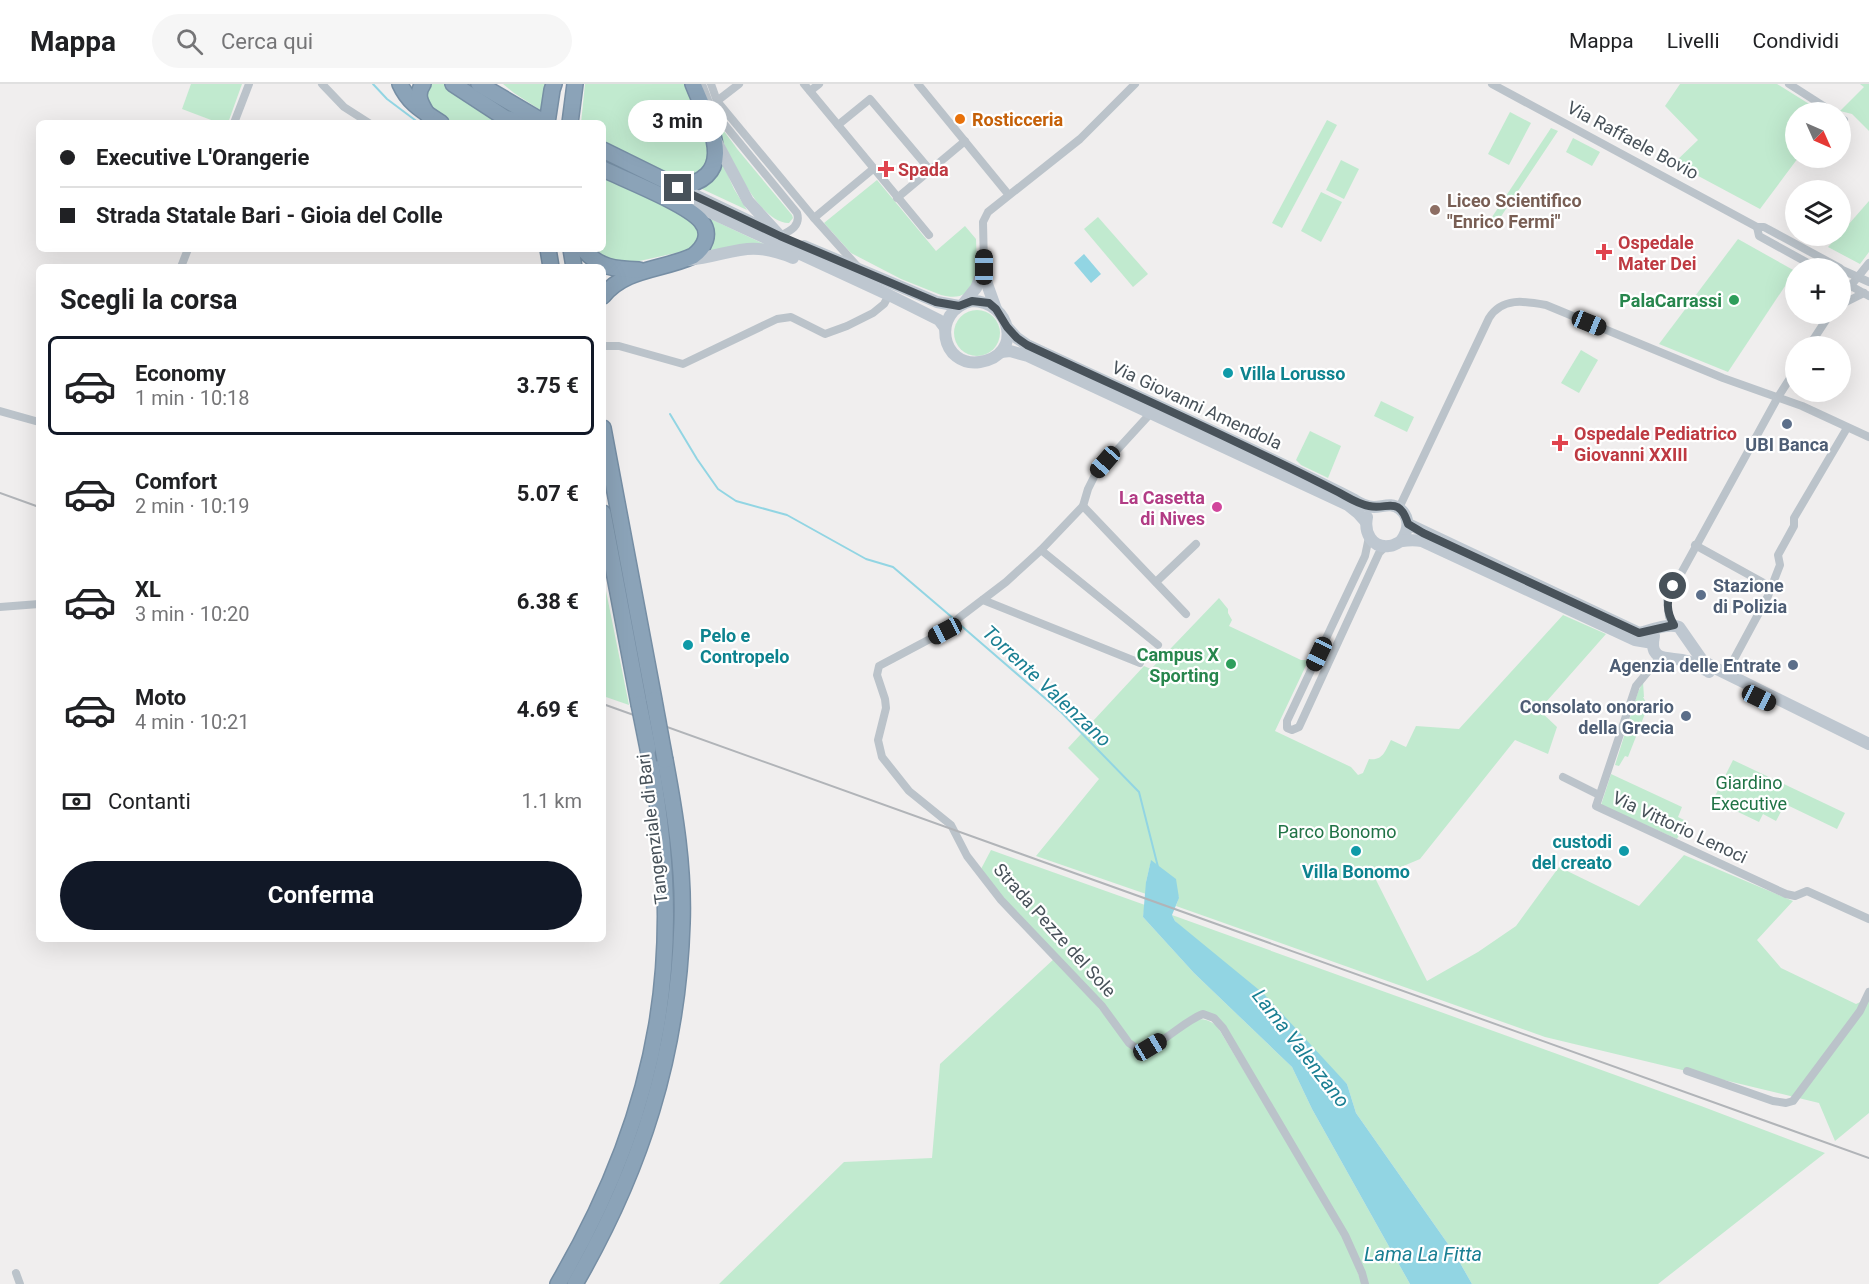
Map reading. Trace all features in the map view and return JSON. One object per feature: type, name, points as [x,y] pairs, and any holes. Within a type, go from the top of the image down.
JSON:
[{"type":"highway","points":[[400,84],[409,101],[416,108],[436,120]]},
{"type":"highway","points":[[423,84],[419,97],[427,114]]},
{"type":"highway","points":[[453,84],[505,118],[532,120]]},
{"type":"highway","points":[[463,84],[544,120]]},
{"type":"highway","points":[[479,84],[544,120]]},
{"type":"highway","points":[[498,84],[508,94],[531,108],[545,120]]},
{"type":"highway","points":[[546,120],[554,84]]},
{"type":"highway","points":[[546,120],[560,84]]},
{"type":"highway","points":[[572,104],[575,84]]},
{"type":"highway","points":[[548,120],[572,104],[580,84]]},
{"type":"highway","points":[[606,152],[678,188],[694,184],[707,177],[715,164],[715,140],[693,84]]},
{"type":"highway","points":[[606,170],[676,204],[701,220],[705,226],[706,242],[701,250],[682,261],[646,270],[616,283],[606,293]]},
{"type":"highway","points":[[586,252],[602,264]]},
{"type":"highway","points":[[606,266],[646,270]]},
{"type":"highway","name":"Tangenziale di Bari","points":[[558,1284],[594,1219],[613,1177],[635,1116],[653,1047],[664,970],[666,909],[659,818],[648,749],[647,702],[606,447]]},
{"type":"highway","name":"Tangenziale di Bari","points":[[575,1284],[610,1218],[650,1121],[668,1047],[679,971],[682,921],[677,844],[665,760],[647,702],[606,526]]},
{"type":"main road","points":[[715,140],[748,201],[780,236]]},
{"type":"main road","points":[[606,163],[889,294],[939,320],[945,328]]},
{"type":"main road","points":[[678,188],[780,236],[936,302],[962,304],[981,301],[989,303],[996,309]]},
{"type":"main road","points":[[682,261],[741,248],[754,248],[770,250],[811,266],[847,275]]},
{"type":"main road","points":[[945,328],[947,319],[976,288],[984,267]]},
{"type":"main road","name":"Via Giovanni Amendola","points":[[984,267],[996,309],[1007,327],[1027,345],[1296,471],[1363,505],[1377,507],[1390,505],[1399,508]]},
{"type":"main road","points":[[1001,352],[1007,345],[1009,335],[1007,327]]},
{"type":"main road","name":"Via Giovanni Amendola","points":[[945,328],[953,353],[965,361],[986,361],[1001,352],[1010,351],[1028,356],[1348,505],[1366,522]]},
{"type":"main road","points":[[1377,507],[1367,517],[1365,526],[1374,543],[1386,546],[1392,546],[1401,541],[1406,533],[1408,524],[1399,508]]},
{"type":"main road","points":[[1408,524],[1639,633],[1668,625],[1679,627],[1702,660],[1869,744]]},
{"type":"main road","points":[[1401,541],[1422,541],[1635,640],[1653,643]]},
{"type":"main road","points":[[1659,629],[1653,638],[1653,643],[1660,657],[1688,661],[1869,751]]},
{"type":"main road","points":[[1676,659],[1685,652],[1687,636]]},
{"type":"street","points":[[235,120],[249,84]]},
{"type":"street","points":[[322,84],[344,107],[364,120]]},
{"type":"street","points":[[702,84],[711,108],[797,213],[799,218],[797,224],[780,236]]},
{"type":"street","points":[[711,84],[717,101],[814,218],[862,271]]},
{"type":"street","points":[[717,101],[739,84]]},
{"type":"street","points":[[819,84],[807,88],[929,236]]},
{"type":"street","points":[[918,84],[1008,194]]},
{"type":"street","points":[[984,267],[983,222],[988,212],[1080,139],[1135,84]]},
{"type":"street","name":"Via Raffaele Bovio","points":[[1492,84],[1757,227],[1764,227],[1820,258]]},
{"type":"street","points":[[1789,84],[1817,102]]},
{"type":"street","points":[[838,125],[870,99],[930,171]]},
{"type":"street","points":[[897,198],[965,141]]},
{"type":"street","points":[[814,218],[873,169]]},
{"type":"street","name":"Via Raffaele Bovio","points":[[1757,227],[1759,236],[1799,258]]},
{"type":"street","points":[[1866,295],[1851,286],[1869,263]]},
{"type":"street","name":"Via Raffaele Bovio","points":[[1851,274],[1869,282]]},
{"type":"street","points":[[606,346],[619,346],[683,364],[777,319],[790,316],[818,332],[825,334],[834,332],[873,313],[884,304],[889,294]]},
{"type":"street","points":[[1851,301],[1866,295]]},
{"type":"street","points":[[1399,508],[1489,318],[1495,310],[1508,303],[1524,302],[1546,305],[1713,374],[1802,406],[1869,437]]},
{"type":"street","points":[[1674,625],[1669,617],[1667,599],[1785,386]]},
{"type":"street","points":[[0,411],[36,421]]},
{"type":"street","name":"Strada Pezze del Sole","points":[[1150,414],[1096,473],[1083,507],[1041,550],[1006,582],[945,631],[879,666],[877,675],[886,708],[878,741],[882,757],[909,791],[951,825],[967,856],[1001,900],[1102,1006],[1129,1043],[1139,1050],[1150,1047],[1192,1018],[1203,1014],[1214,1018],[1223,1028],[1345,1235],[1365,1284]]},
{"type":"street","points":[[1726,674],[1768,596],[1780,565],[1778,555],[1794,526],[1794,518],[1847,428]]},
{"type":"street","points":[[1083,507],[1186,614]]},
{"type":"street","points":[[1369,537],[1365,556],[1287,721],[1287,728],[1292,730],[1299,727],[1379,553],[1386,546]]},
{"type":"street","points":[[1156,582],[1196,544]]},
{"type":"street","points":[[1695,545],[1771,587]]},
{"type":"street","points":[[1041,550],[1158,645]]},
{"type":"street","points":[[983,600],[1140,663]]},
{"type":"street","points":[[0,607],[36,604]]},
{"type":"street","name":"Via Vittorio Lenoci","points":[[1660,657],[1636,686],[1596,806],[1775,889],[1795,896],[1807,891],[1869,919]]},
{"type":"street","points":[[1563,777],[1599,795]]},
{"type":"street","points":[[1687,1071],[1773,1101],[1786,1103],[1793,1101],[1860,1011],[1869,992]]},
{"type":"street","points":[[16,1273],[20,1284]]},
{"type":"green space","points":[[191,84],[242,84],[229,120],[211,120],[182,109]]},
{"type":"green space","points":[[428,84],[448,84],[504,120],[445,120],[427,108],[422,94]]},
{"type":"green space","points":[[503,84],[549,84],[545,113],[514,93]]},
{"type":"green space","points":[[585,84],[686,84],[710,151],[706,168],[692,179],[674,179],[606,146],[606,120],[581,120]]},
{"type":"green space","points":[[1680,84],[1777,84],[1806,102],[1785,102],[1785,168],[1791,168],[1760,209],[1674,163],[1698,140],[1665,106]]},
{"type":"green space","points":[[1860,84],[1869,84],[1869,131],[1851,114],[1851,102],[1849,102],[1864,87]]},
{"type":"green space","points":[[709,111],[792,215],[793,218],[789,223],[776,220],[752,195],[731,159]]},
{"type":"green space","points":[[1510,112],[1531,123],[1509,165],[1488,154]]},
{"type":"green space","points":[[1327,120],[1337,125],[1282,228],[1272,223]]},
{"type":"green space","points":[[1551,128],[1558,131],[1496,224],[1490,220]]},
{"type":"green space","points":[[1573,138],[1600,152],[1592,166],[1566,152]]},
{"type":"green space","points":[[1341,160],[1359,169],[1344,199],[1326,190]]},
{"type":"green space","points":[[722,162],[734,189],[747,210],[702,189],[714,178]]},
{"type":"green space","points":[[606,176],[678,211],[698,227],[702,240],[689,250],[626,264],[607,259],[599,252],[606,252]]},
{"type":"green space","points":[[877,180],[936,251],[965,226],[976,239],[976,271],[970,289],[954,297],[941,295],[901,279],[851,253],[824,223]]},
{"type":"green space","points":[[1321,192],[1342,202],[1321,242],[1301,231]]},
{"type":"green space","points":[[1869,201],[1869,252],[1860,264],[1828,247],[1851,246],[1851,222]]},
{"type":"green space","points":[[700,214],[766,245],[706,253]]},
{"type":"green space","points":[[1098,217],[1148,274],[1133,287],[1084,229]]},
{"type":"green space","name":"PalaCarrassi","points":[[1738,239],[1785,265],[1785,286],[1728,372],[1659,344]]},
{"type":"green space","points":[[977,310],[986,311],[994,316],[999,324],[999,342],[994,350],[986,355],[977,356],[968,355],[960,350],[955,342],[954,333],[955,324],[960,316],[968,311]]},
{"type":"green space","points":[[1581,350],[1598,360],[1579,393],[1561,383]]},
{"type":"green space","points":[[1381,401],[1414,417],[1407,432],[1374,416]]},
{"type":"green space","points":[[1310,431],[1341,446],[1328,478],[1301,465],[1296,460]]},
{"type":"green space","points":[[606,591],[629,705],[606,697]]},
{"type":"green space","name":"Parco Bonomo","points":[[1219,598],[1228,609],[1232,620],[1229,626],[1301,660],[1310,657],[1275,731],[1351,767],[1358,775],[1363,773],[1369,759],[1381,757],[1391,740],[1406,747],[1416,726],[1459,729],[1563,615],[1606,634],[1539,710],[1557,727],[1548,754],[1515,740],[1420,859],[1375,878],[1427,981],[1478,952],[1516,926],[1559,867],[1639,906],[1684,855],[1793,901],[1757,940],[1781,968],[1856,1004],[1869,998],[1869,1113],[1835,1141],[1819,1103],[1545,1037],[1176,906],[1179,897],[1151,861],[1146,894],[1036,856],[1099,779],[1068,748],[1144,666],[1151,669]]},
{"type":"green space","points":[[1643,682],[1643,697],[1648,706],[1628,757],[1625,756],[1619,766],[1615,765],[1638,692]]},
{"type":"green space","name":"Giardino Executive","points":[[1733,760],[1845,813],[1837,829],[1785,804],[1776,821],[1763,814],[1759,822],[1713,800]]},
{"type":"green space","points":[[1611,774],[1682,807],[1678,817],[1686,821],[1677,839],[1601,805]]},
{"type":"green space","points":[[991,850],[1145,905],[1143,917],[1194,973],[1292,1067],[1312,1109],[1410,1284],[1368,1284],[1228,1030],[1199,1012],[1161,1038],[1145,1045],[1136,1045],[1000,895],[981,869]]},
{"type":"green space","points":[[1172,915],[1825,1153],[1658,1284],[1472,1284],[1455,1254],[1356,1113],[1347,1084],[1175,921]]},
{"type":"green space","points":[[1055,958],[1136,1051],[1145,1053],[1154,1049],[1194,1020],[1206,1020],[1217,1026],[1344,1236],[1362,1284],[719,1284],[844,1162],[932,1158],[940,1064]]},
{"type":"water","points":[[1084,254],[1101,274],[1091,283],[1074,263]]},
{"type":"water","name":"Lama La Fitta","points":[[1151,860],[1176,879],[1179,898],[1172,915],[1175,921],[1264,994],[1347,1084],[1356,1113],[1455,1254],[1472,1284],[1410,1284],[1312,1109],[1292,1067],[1194,973],[1143,917],[1146,882]]},
{"type":"waterway","name":"Torrente Valenzano","points":[[373,84],[387,99],[415,120]]},
{"type":"waterway","name":"Torrente Valenzano","points":[[670,414],[718,489],[736,501],[787,515],[866,559],[893,567],[954,619]]},
{"type":"waterway","name":"Torrente Valenzano","points":[[958,623],[1061,712],[1139,792],[1158,867]]},
{"type":"railway","points":[[0,493],[36,506]]},
{"type":"railway","points":[[606,705],[1869,1158]]},
{"type":"place","name":"Rosticceria","points":[[960,119]]},
{"type":"place","name":"Spada","points":[[886,169]]},
{"type":"place","name":"Liceo Scientifico \"Enrico Fermi\"","points":[[1435,210]]},
{"type":"place","name":"Ospedale Mater Dei","points":[[1604,252]]},
{"type":"place","name":"PalaCarrassi","points":[[1734,300]]},
{"type":"place","name":"Villa Lorusso","points":[[1228,373]]},
{"type":"place","name":"UBI Banca","points":[[1787,424]]},
{"type":"place","name":"Ospedale Pediatrico Giovanni XXIII","points":[[1560,443]]},
{"type":"place","name":"La Casetta di Nives","points":[[1217,507]]},
{"type":"place","name":"Stazione di Polizia","points":[[1701,595]]},
{"type":"place","name":"Pelo e Contropelo","points":[[688,645]]},
{"type":"place","name":"Campus X Sporting","points":[[1231,664]]},
{"type":"place","name":"Agenzia delle Entrate","points":[[1793,665]]},
{"type":"place","name":"Consolato onorario della Grecia","points":[[1686,716]]},
{"type":"place","name":"Villa Bonomo","points":[[1356,851]]},
{"type":"place","name":"custodi del creato","points":[[1624,851]]},
{"type":"route","points":[[678,188],[780,236],[936,302],[959,306],[972,301],[989,303],[1005,321],[1007,327],[1027,345],[1296,471],[1363,505],[1377,507],[1390,505],[1399,508],[1408,524],[1423,533],[1639,633],[1674,625],[1669,617],[1667,599],[1673,586]]},
{"type":"water label","name":"Lama Valenzano","points":[[1301,1048]]}]
